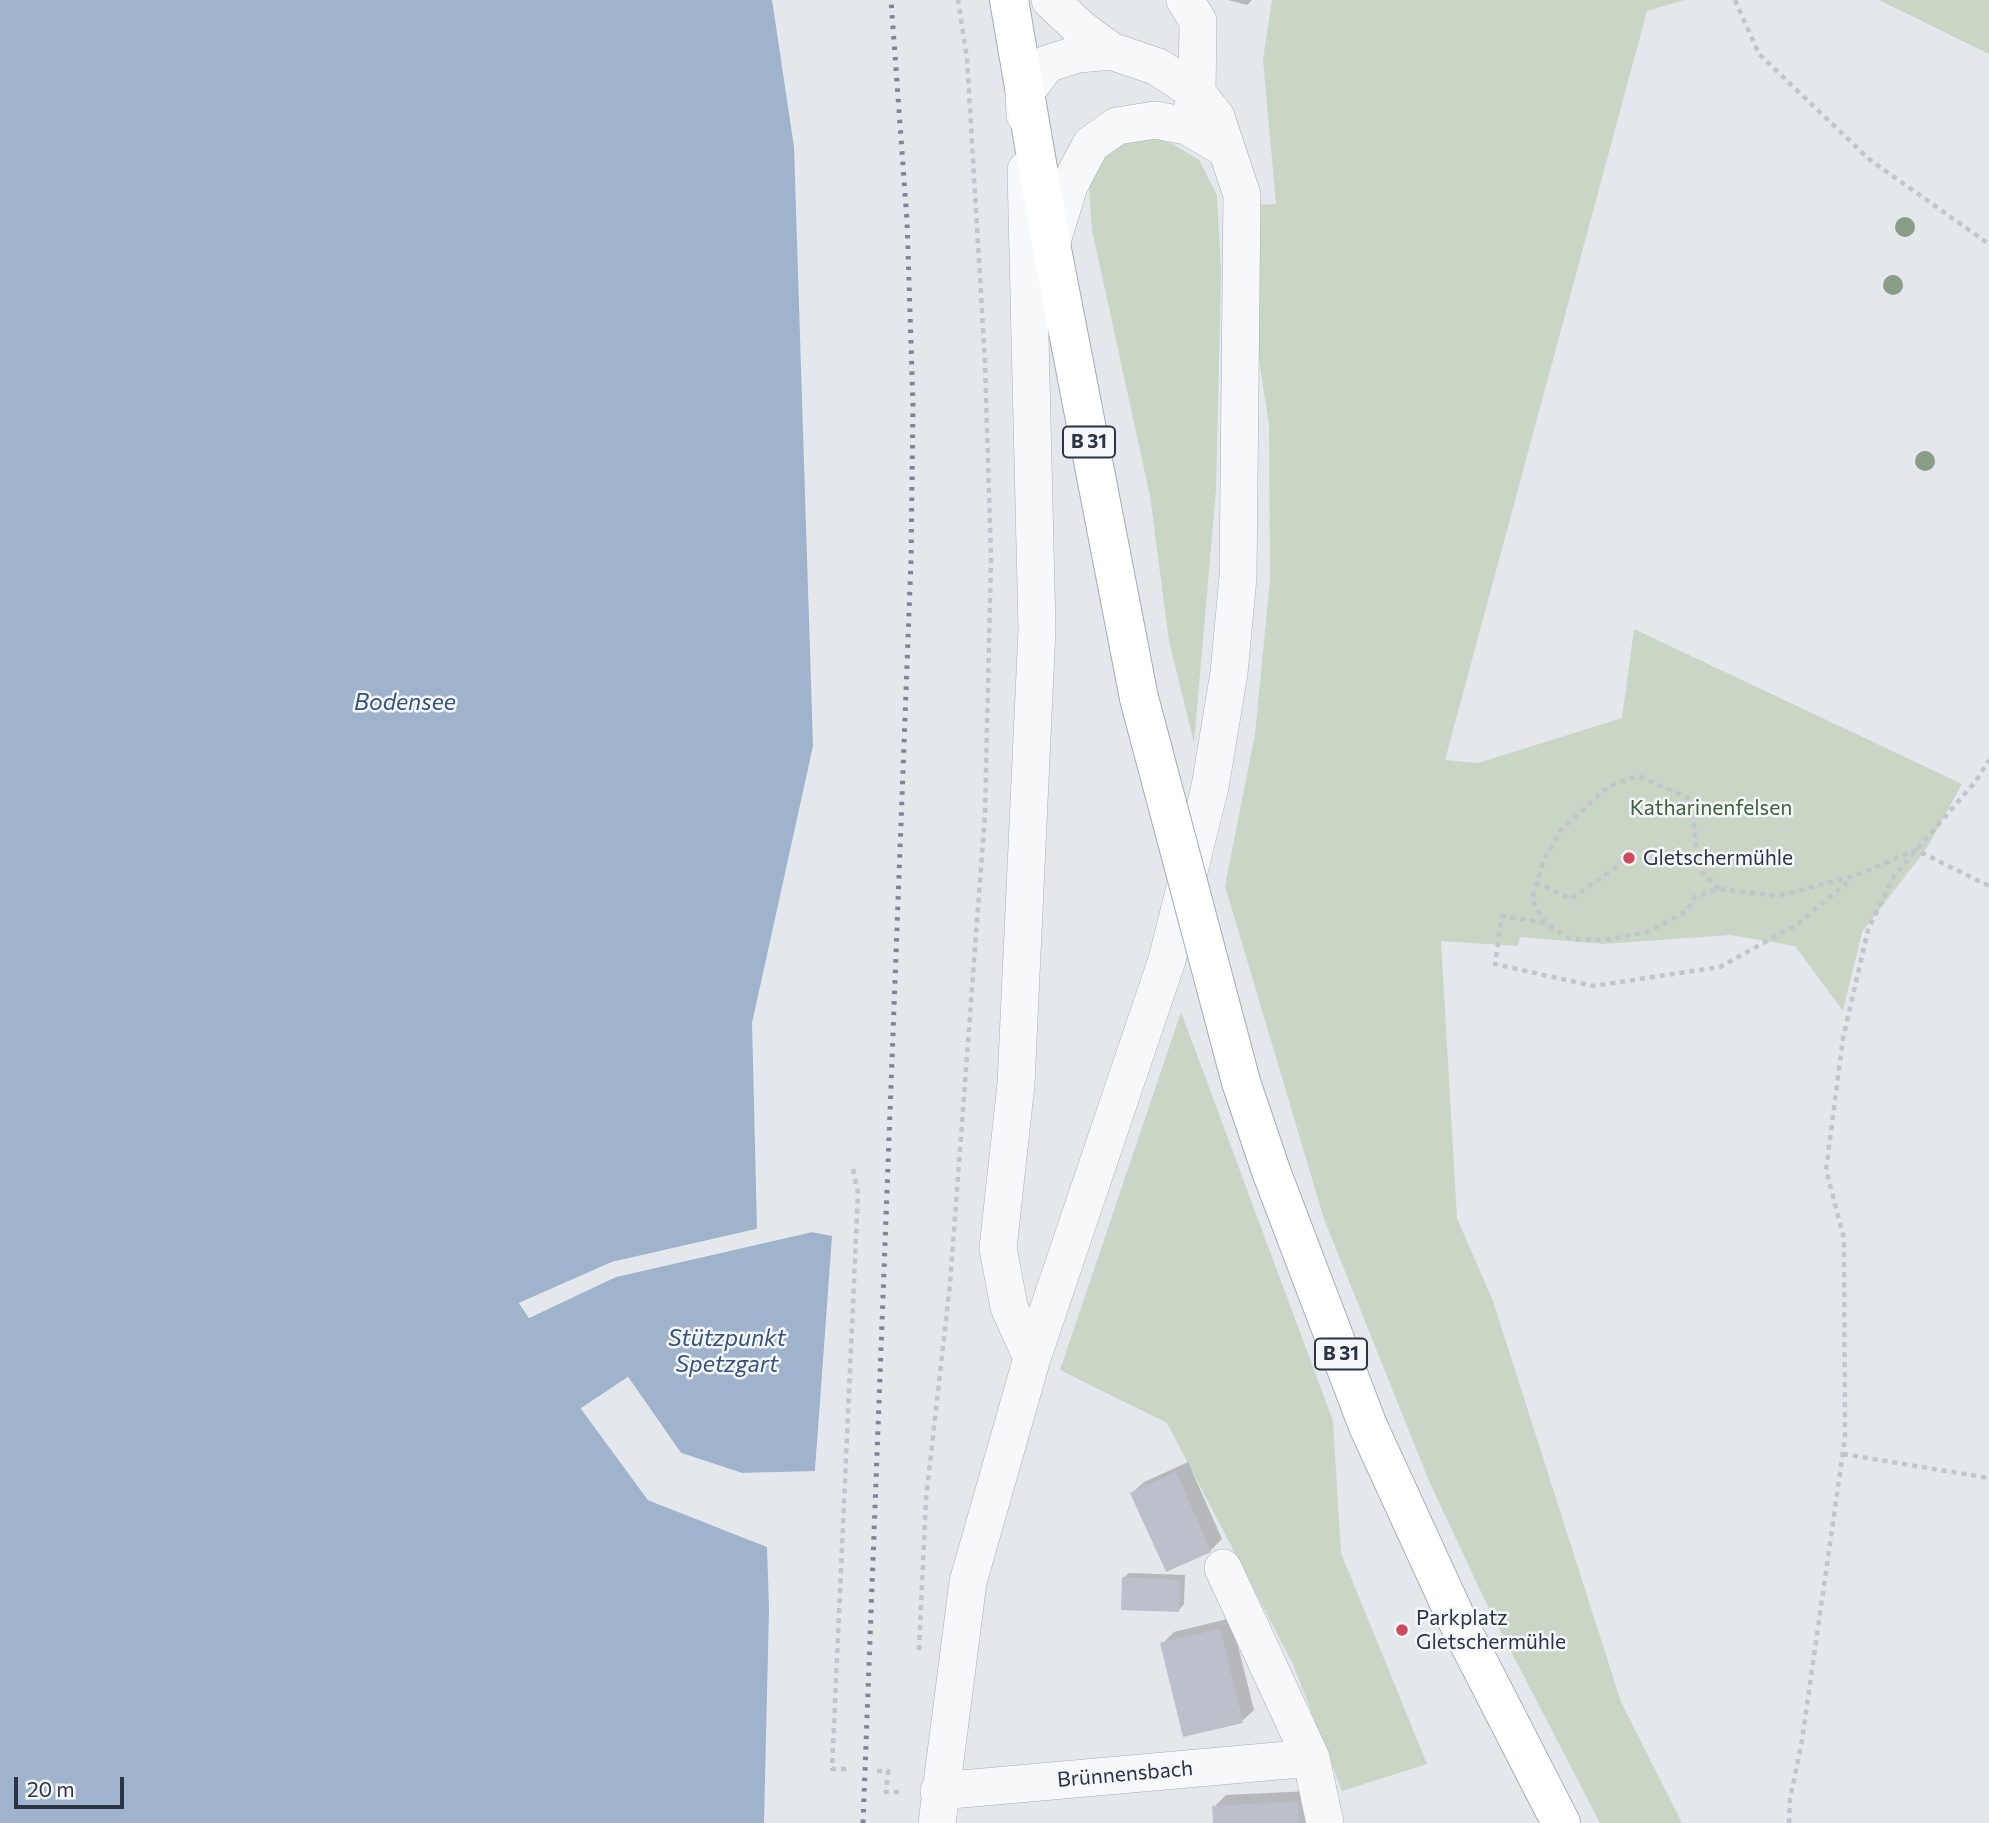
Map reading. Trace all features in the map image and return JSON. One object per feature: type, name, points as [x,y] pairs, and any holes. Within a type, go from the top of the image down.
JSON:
[{"type":"main road","name":"B 31","points":[[1009,0],[1051,244],[1139,698],[1241,1082],[1271,1171],[1368,1426],[1457,1620],[1560,1823]]},
{"type":"street","points":[[1050,0],[1080,29],[1111,51],[1158,67],[1192,110]]},
{"type":"street","points":[[1185,0],[1198,21],[1192,110]]},
{"type":"street","points":[[1031,1358],[1009,1307],[998,1248],[1016,1084],[1037,629],[1024,94],[1047,64],[1078,54],[1111,51]]},
{"type":"street","points":[[926,1802],[968,1582],[1031,1358],[1167,960],[1210,788],[1230,673],[1237,578],[1242,195],[1216,117],[1192,110],[1117,127],[1091,144],[1069,186],[1051,244]]},
{"type":"street","points":[[1223,1568],[1311,1758],[1325,1823]]},
{"type":"street","name":"Brünnensbach","points":[[926,1802],[1311,1758]]},
{"type":"path","points":[[919,1653],[926,1500],[950,1284],[983,842],[991,558],[985,362],[968,72],[958,0]]},
{"type":"path","points":[[1735,0],[1759,54],[1769,64],[1870,160],[1989,244]]},
{"type":"path","points":[[1789,1823],[1790,1799],[1802,1740],[1843,1454],[1844,1238],[1826,1170],[1843,1038],[1868,930],[1894,876],[1976,781],[1989,760]]},
{"type":"path","points":[[1545,923],[1532,900],[1536,882],[1561,830],[1609,786],[1638,776],[1691,799],[1699,869],[1719,889]]},
{"type":"path","points":[[1855,876],[1798,924],[1720,967],[1593,986],[1495,964],[1502,916],[1545,923],[1571,939],[1604,940],[1647,932],[1687,911],[1695,897],[1719,889],[1777,896],[1855,876],[1916,850],[1989,886]]},
{"type":"path","points":[[1536,882],[1571,899],[1629,858]]},
{"type":"path","points":[[846,1769],[832,1769],[858,1193],[852,1164]]},
{"type":"path","points":[[1843,1454],[1989,1478]]},
{"type":"path","points":[[877,1771],[888,1771],[886,1792],[926,1802]]},
{"type":"green space","name":"Katharinenfelsen","points":[[1272,0],[1684,0],[1647,11],[1445,760],[1478,763],[1622,718],[1634,629],[1962,784],[1927,848],[1862,932],[1843,1011],[1795,946],[1730,935],[1603,944],[1520,937],[1518,946],[1441,941],[1457,1218],[1493,1301],[1621,1702],[1682,1823],[1600,1823],[1489,1609],[1429,1481],[1324,1219],[1225,886],[1255,734],[1270,580],[1269,425],[1246,273],[1229,206],[1276,204],[1263,59]]},
{"type":"green space","points":[[1879,0],[1989,0],[1989,54]]},
{"type":"green space","points":[[1147,136],[1173,144],[1199,160],[1217,195],[1221,272],[1216,490],[1194,743],[1169,641],[1150,496],[1092,230],[1089,189],[1095,161],[1117,142]]},
{"type":"green space","points":[[1181,1012],[1333,1421],[1341,1553],[1427,1764],[1342,1791],[1293,1664],[1167,1423],[1060,1370]]},
{"type":"water","name":"Bodensee","points":[[0,0],[772,0],[794,147],[813,746],[752,1023],[757,1229],[612,1262],[519,1303],[529,1318],[615,1277],[812,1232],[833,1235],[815,1472],[742,1473],[681,1453],[628,1377],[581,1409],[648,1500],[767,1547],[769,1608],[764,1823],[0,1823]]},
{"type":"pier","points":[[761,1228],[758,1232],[613,1265],[524,1304],[530,1314],[615,1273],[812,1228],[835,1233],[817,1474],[742,1477],[680,1456],[627,1382],[586,1409],[650,1497],[768,1543],[770,1548],[648,1500],[581,1408],[628,1377],[681,1453],[742,1473],[815,1471],[832,1236],[812,1232],[616,1277],[529,1318],[519,1303],[612,1262]]},
{"type":"building","points":[[1176,1472],[1211,1552],[1166,1572],[1130,1493]]},
{"type":"building","points":[[1122,1577],[1180,1580],[1179,1612],[1121,1610]]},
{"type":"building","points":[[1220,1629],[1243,1723],[1183,1737],[1160,1643]]},
{"type":"building","points":[[1298,1802],[1299,1823],[1213,1823],[1212,1806]]},
{"type":"railway","points":[[863,1823],[911,560],[913,405],[907,221],[891,0]]},
{"type":"place","name":"Gletschermühle","points":[[1629,858]]},
{"type":"place","name":"Parkplatz Gletschermühle","points":[[1402,1630]]},
{"type":"water label","name":"Stützpunkt Spetzgart","points":[[727,1351]]}]
